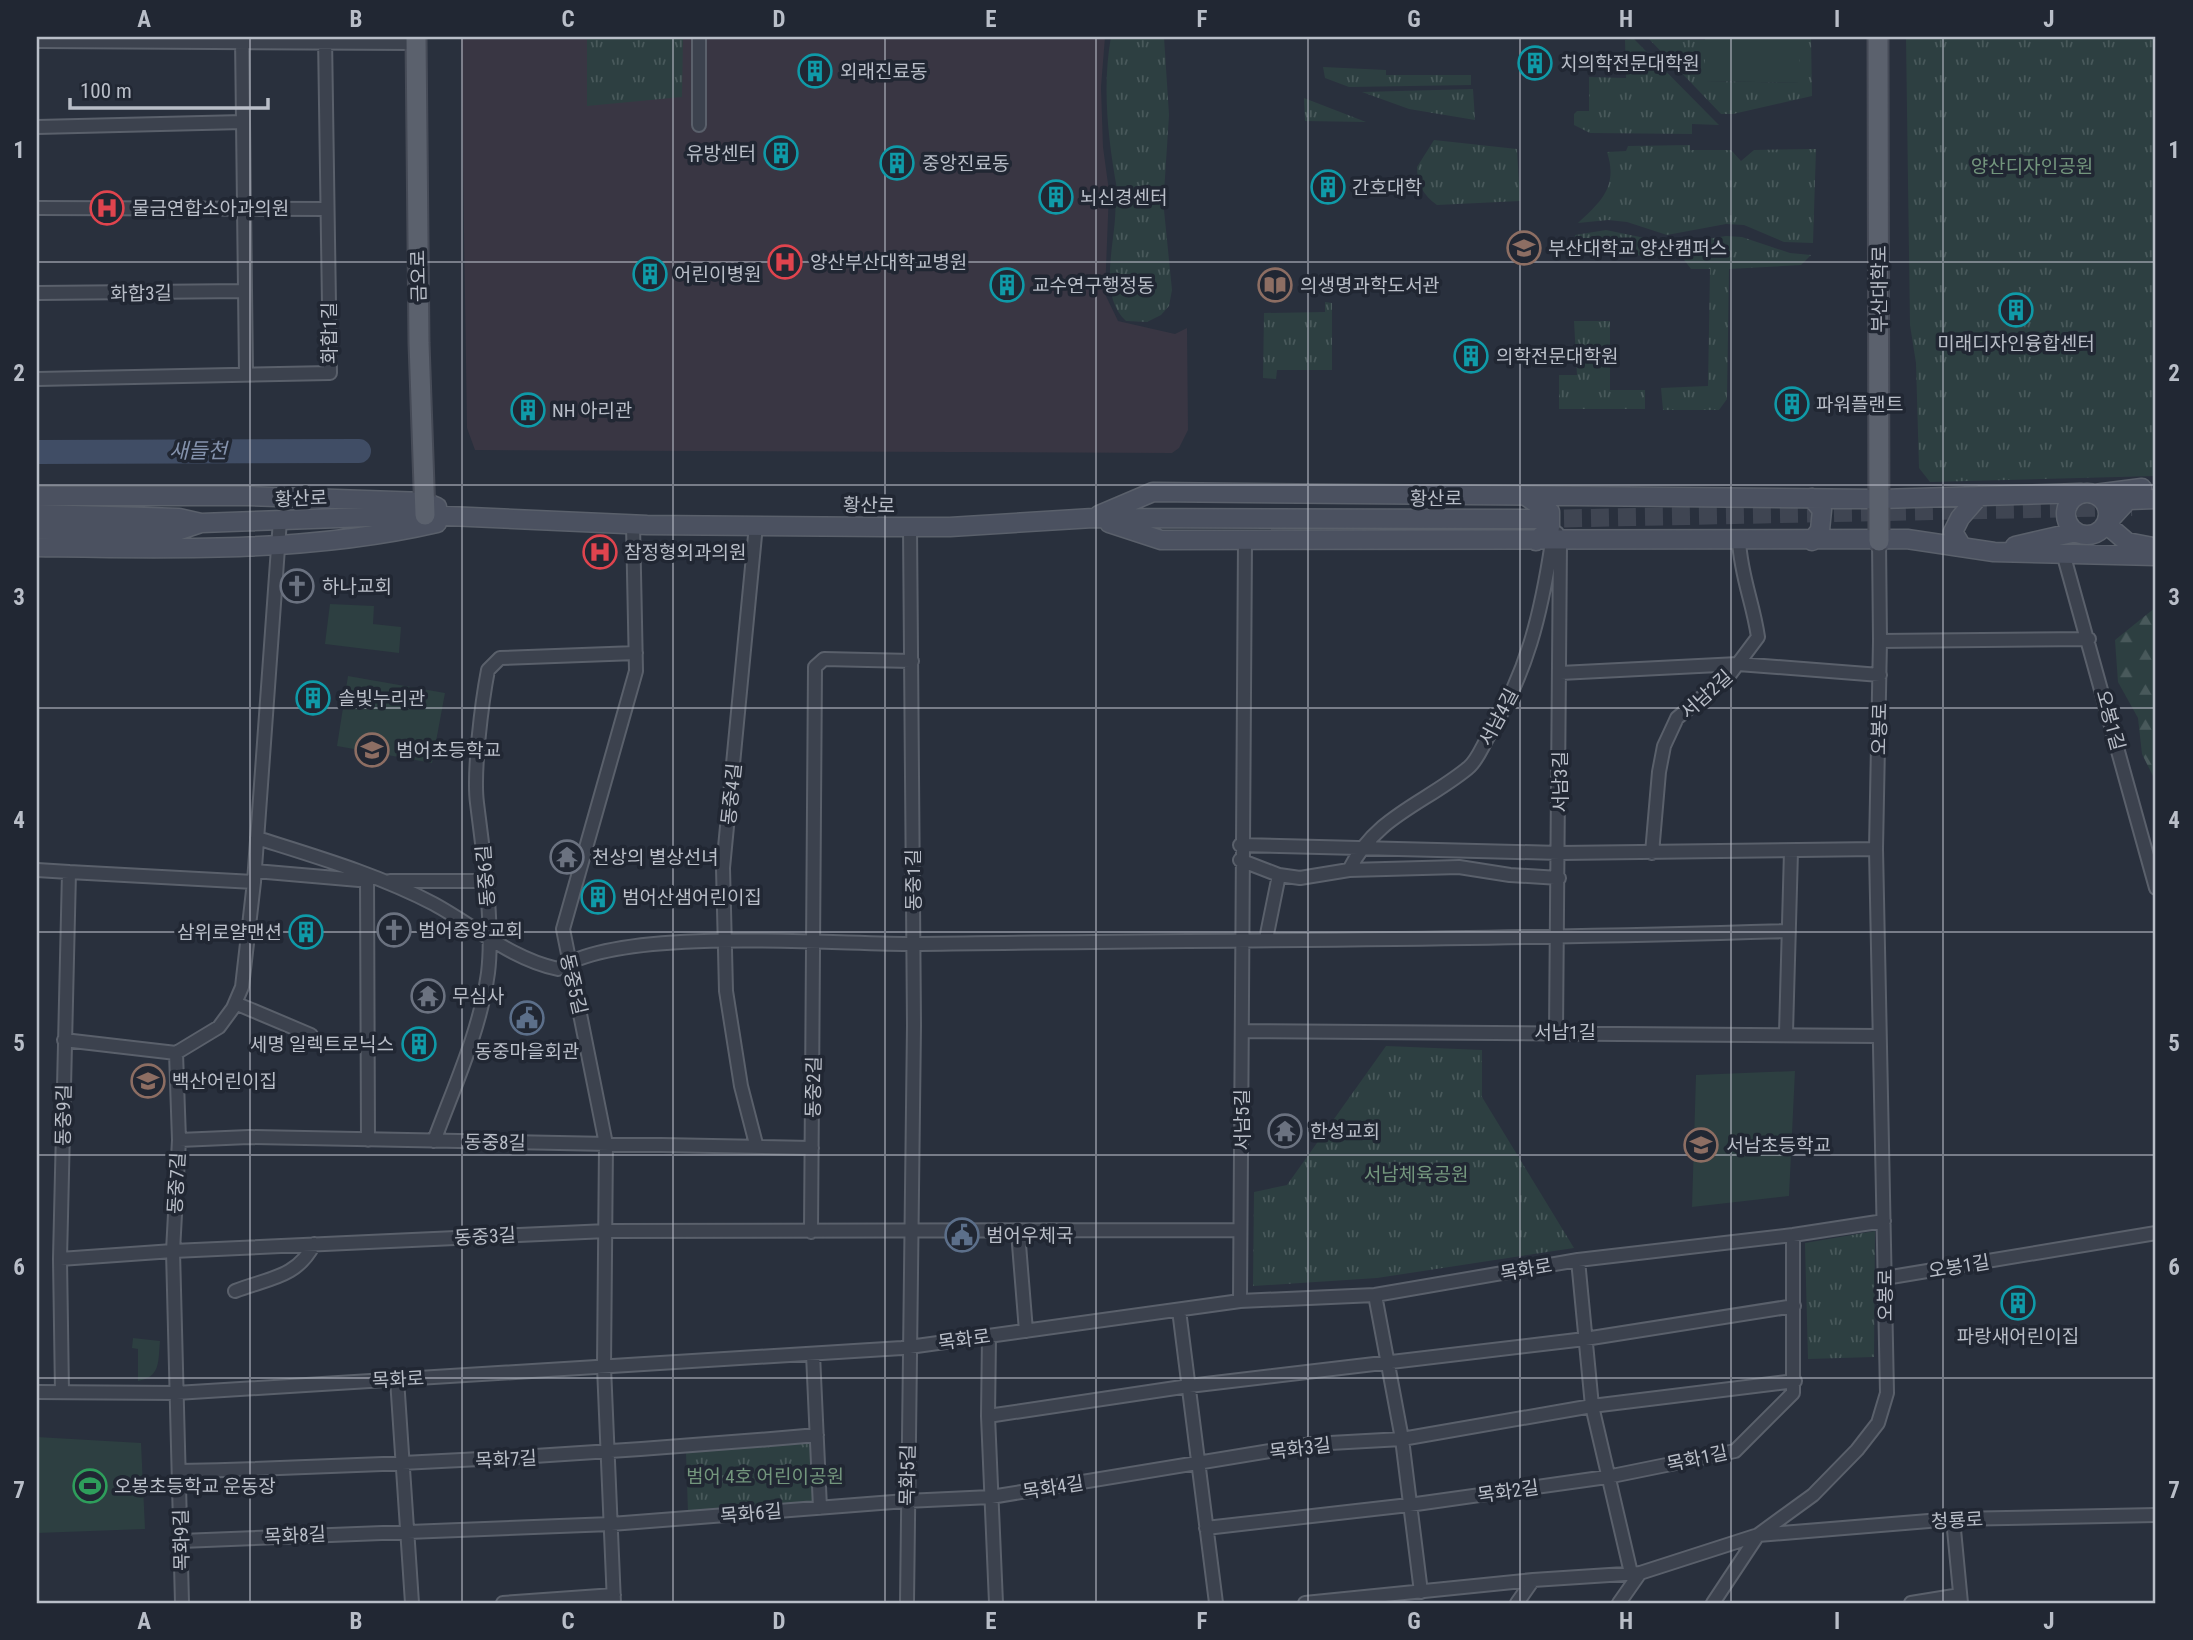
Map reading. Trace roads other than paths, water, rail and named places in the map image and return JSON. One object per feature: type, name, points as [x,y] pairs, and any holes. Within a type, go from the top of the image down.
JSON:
[{"type":"main road","name":"부산대학로","points":[[1878,37],[1879,541]]},
{"type":"main road","name":"금오로","points":[[416,40],[419,343],[425,509]]},
{"type":"main road","points":[[1093,518],[1153,492],[1880,499],[2088,494],[2156,487]]},
{"type":"main road","points":[[2088,494],[2108,510],[2106,524]]},
{"type":"main road","points":[[2076,532],[2067,521],[2070,501],[2088,494]]},
{"type":"main road","points":[[37,496],[250,496],[425,509]]},
{"type":"main road","points":[[1525,496],[1550,512],[1551,539]]},
{"type":"main road","points":[[1962,547],[1953,532],[1960,518],[1979,496]]},
{"type":"main road","points":[[1812,498],[1822,510],[1820,530],[1812,541]]},
{"type":"main road","points":[[1994,552],[2076,532],[2096,534],[2128,500],[2156,499]]},
{"type":"main road","name":"황산로","points":[[37,514],[179,518],[201,523],[425,509],[459,517],[633,524],[910,527],[1093,518],[1536,519]]},
{"type":"main road","points":[[37,547],[139,548],[313,543],[411,529],[459,517]]},
{"type":"main road","points":[[1093,518],[1161,540],[1907,540],[1994,552],[2156,556]]},
{"type":"main road","name":"황산로","points":[[37,530],[177,531],[201,523]]},
{"type":"main road","points":[[2106,524],[2127,541],[2156,547]]},
{"type":"street","points":[[699,37],[699,125]]},
{"type":"street","points":[[242,40],[246,374]]},
{"type":"street","name":"화합1길","points":[[37,379],[330,373],[325,40]]},
{"type":"street","points":[[37,41],[416,40]]},
{"type":"street","points":[[37,127],[243,122]]},
{"type":"street","points":[[37,208],[327,209]]},
{"type":"street","name":"화합3길","points":[[37,293],[245,291]]},
{"type":"street","points":[[1551,539],[1557,496]]},
{"type":"street","points":[[64,1040],[176,1053],[195,1044],[219,1027],[242,988],[254,876],[279,520]]},
{"type":"street","name":"동중5길","points":[[604,1367],[606,1144],[564,929],[636,671],[633,524]]},
{"type":"street","name":"동중4길","points":[[756,525],[723,868],[726,991],[731,1032],[756,1144]]},
{"type":"street","name":"동중1길","points":[[910,527],[913,944],[909,1232],[911,1347]]},
{"type":"street","name":"서남3길","points":[[1551,539],[1560,673],[1556,1032]]},
{"type":"street","name":"서남4길","points":[[1360,848],[1403,810],[1470,767],[1525,666],[1541,613],[1551,539]]},
{"type":"street","name":"서남5길","points":[[1240,1301],[1240,845],[1245,541]]},
{"type":"street","name":"서남2길","points":[[1652,853],[1657,783],[1669,736],[1677,718],[1706,697],[1738,664],[1758,637],[1755,616],[1741,574],[1740,541]]},
{"type":"street","name":"오봉로","points":[[1305,1603],[1533,1580],[1635,1573],[1758,1535],[1813,1495],[1857,1450],[1878,1423],[1887,1393],[1876,849],[1880,675],[1879,541]]},
{"type":"street","name":"오봉1길","points":[[2063,553],[2156,888]]},
{"type":"street","points":[[1880,641],[2089,639]]},
{"type":"street","name":"동중6길","points":[[434,1141],[476,1028],[488,973],[489,939],[482,825],[477,802],[484,686],[488,670],[500,658],[636,653]]},
{"type":"street","name":"동중2길","points":[[811,1232],[815,667],[824,659],[912,661]]},
{"type":"street","points":[[1560,673],[1738,664],[1880,675]]},
{"type":"street","points":[[257,838],[366,878]]},
{"type":"street","points":[[1240,845],[1560,853],[1876,849]]},
{"type":"street","points":[[1349,870],[1360,848]]},
{"type":"street","points":[[1786,1033],[1791,851]]},
{"type":"street","points":[[1240,860],[1279,876],[1300,878],[1349,870],[1459,867],[1510,876],[1559,878]]},
{"type":"street","points":[[37,870],[366,878],[385,881],[484,881]]},
{"type":"street","name":"동중9길","points":[[62,1392],[60,1259],[69,872]]},
{"type":"street","points":[[1266,939],[1279,876]]},
{"type":"street","points":[[366,878],[368,1140]]},
{"type":"street","points":[[385,881],[436,905],[531,963],[558,969],[571,960],[658,944],[1558,938],[1789,931]]},
{"type":"street","points":[[235,1003],[311,1035]]},
{"type":"street","name":"서남1길","points":[[1241,1031],[1786,1033],[1878,1036]]},
{"type":"street","name":"동중7길","points":[[176,1053],[179,1140],[173,1251],[176,1393]]},
{"type":"street","name":"동중8길","points":[[179,1140],[248,1137],[812,1147]]},
{"type":"street","name":"목화로","points":[[37,1392],[176,1393],[911,1347],[1240,1301],[1375,1295],[1577,1260],[1793,1235],[1884,1221]]},
{"type":"street","points":[[909,1232],[1241,1230]]},
{"type":"street","name":"동중3길","points":[[60,1259],[173,1251],[607,1231],[909,1232]]},
{"type":"street","points":[[1018,1232],[1026,1331]]},
{"type":"street","name":"오봉1길","points":[[1885,1278],[2156,1233]]},
{"type":"street","points":[[1402,1439],[1592,1406],[1795,1381],[1793,1235]]},
{"type":"street","points":[[235,1291],[288,1273],[306,1260],[314,1244]]},
{"type":"street","points":[[1577,1260],[1592,1406],[1607,1477],[1635,1573],[1619,1603]]},
{"type":"street","points":[[1375,1295],[1402,1439],[1421,1592]]},
{"type":"street","points":[[988,1416],[1189,1386],[1585,1339],[1794,1306]]},
{"type":"street","points":[[1179,1310],[1216,1603]]},
{"type":"street","points":[[989,1336],[988,1416],[996,1603]]},
{"type":"street","name":"목화5길","points":[[907,1603],[906,1501],[911,1347]]},
{"type":"street","points":[[813,1354],[820,1508]]},
{"type":"street","points":[[503,1603],[614,1599],[604,1367]]},
{"type":"street","points":[[397,1379],[412,1603]]},
{"type":"street","name":"목화1길","points":[[1607,1477],[1735,1451],[1793,1393],[1795,1381]]},
{"type":"street","name":"목화9길","points":[[176,1393],[182,1603]]},
{"type":"street","points":[[607,1453],[817,1435]]},
{"type":"street","name":"목화3길","points":[[1199,1462],[1312,1444],[1402,1439]]},
{"type":"street","name":"목화7길","points":[[404,1465],[607,1453]]},
{"type":"street","name":"목화4길","points":[[906,1501],[991,1497],[1199,1462]]},
{"type":"street","points":[[179,1471],[404,1465]]},
{"type":"street","name":"목화2길","points":[[1409,1505],[1607,1477]]},
{"type":"street","name":"목화6길","points":[[611,1524],[906,1501]]},
{"type":"street","points":[[1206,1528],[1409,1505]]},
{"type":"street","name":"청룡로","points":[[1758,1535],[1953,1519],[2156,1515]]},
{"type":"street","points":[[1911,1603],[1960,1599],[1953,1519]]},
{"type":"street","points":[[409,1530],[611,1524]]},
{"type":"street","name":"목화8길","points":[[181,1541],[409,1530]]},
{"type":"street","points":[[1713,1603],[1758,1535]]},
{"type":"street","points":[[1517,1603],[1533,1580]]},
{"type":"waterway","name":"새들천","points":[[37,452],[359,451]]},
{"type":"tunnel","points":[[1537,519],[2132,507]]},
{"type":"place","name":"치의학전문대학원","points":[[1535,63]]},
{"type":"place","name":"외래진료동","points":[[815,71]]},
{"type":"place","name":"유방센터","points":[[781,153]]},
{"type":"place","name":"중앙진료동","points":[[897,163]]},
{"type":"place","name":"간호대학","points":[[1328,187]]},
{"type":"place","name":"뇌신경센터","points":[[1056,197]]},
{"type":"place","name":"물금연합소아과의원","points":[[107,208]]},
{"type":"place","name":"부산대학교 양산캠퍼스","points":[[1524,248]]},
{"type":"place","name":"양산부산대학교병원","points":[[785,262]]},
{"type":"place","name":"어린이병원","points":[[650,274]]},
{"type":"place","name":"교수연구행정동","points":[[1007,285]]},
{"type":"place","name":"의생명과학도서관","points":[[1275,285]]},
{"type":"place","name":"미래디자인융합센터","points":[[2016,310]]},
{"type":"place","name":"의학전문대학원","points":[[1471,356]]},
{"type":"place","name":"파워플랜트","points":[[1792,404]]},
{"type":"place","name":"NH 아리관","points":[[528,410]]},
{"type":"place","name":"참정형외과의원","points":[[600,552]]},
{"type":"place","name":"하나교회","points":[[297,586]]},
{"type":"place","name":"솔빛누리관","points":[[313,698]]},
{"type":"place","name":"범어초등학교","points":[[372,750]]},
{"type":"place","name":"천상의 별상선녀","points":[[567,857]]},
{"type":"place","name":"범어산샘어린이집","points":[[598,897]]},
{"type":"place","name":"범어중앙교회","points":[[394,930]]},
{"type":"place","name":"삼위로얄맨션","points":[[306,932]]},
{"type":"place","name":"무심사","points":[[428,996]]},
{"type":"place","name":"동중마을회관","points":[[527,1018]]},
{"type":"place","name":"세명 일렉트로닉스","points":[[419,1044]]},
{"type":"place","name":"백산어린이집","points":[[148,1081]]},
{"type":"place","name":"한성교회","points":[[1285,1131]]},
{"type":"place","name":"서남초등학교","points":[[1701,1145]]},
{"type":"place","name":"범어우체국","points":[[962,1235]]},
{"type":"place","name":"파랑새어린이집","points":[[2018,1303]]},
{"type":"place","name":"오봉초등학교 운동장","points":[[90,1486]]},
{"type":"park label","name":"양산디자인공원","points":[[2032,166]]},
{"type":"park label","name":"서남체육공원","points":[[1416,1174]]},
{"type":"park label","name":"범어 4호 어린이공원","points":[[765,1476]]}]
